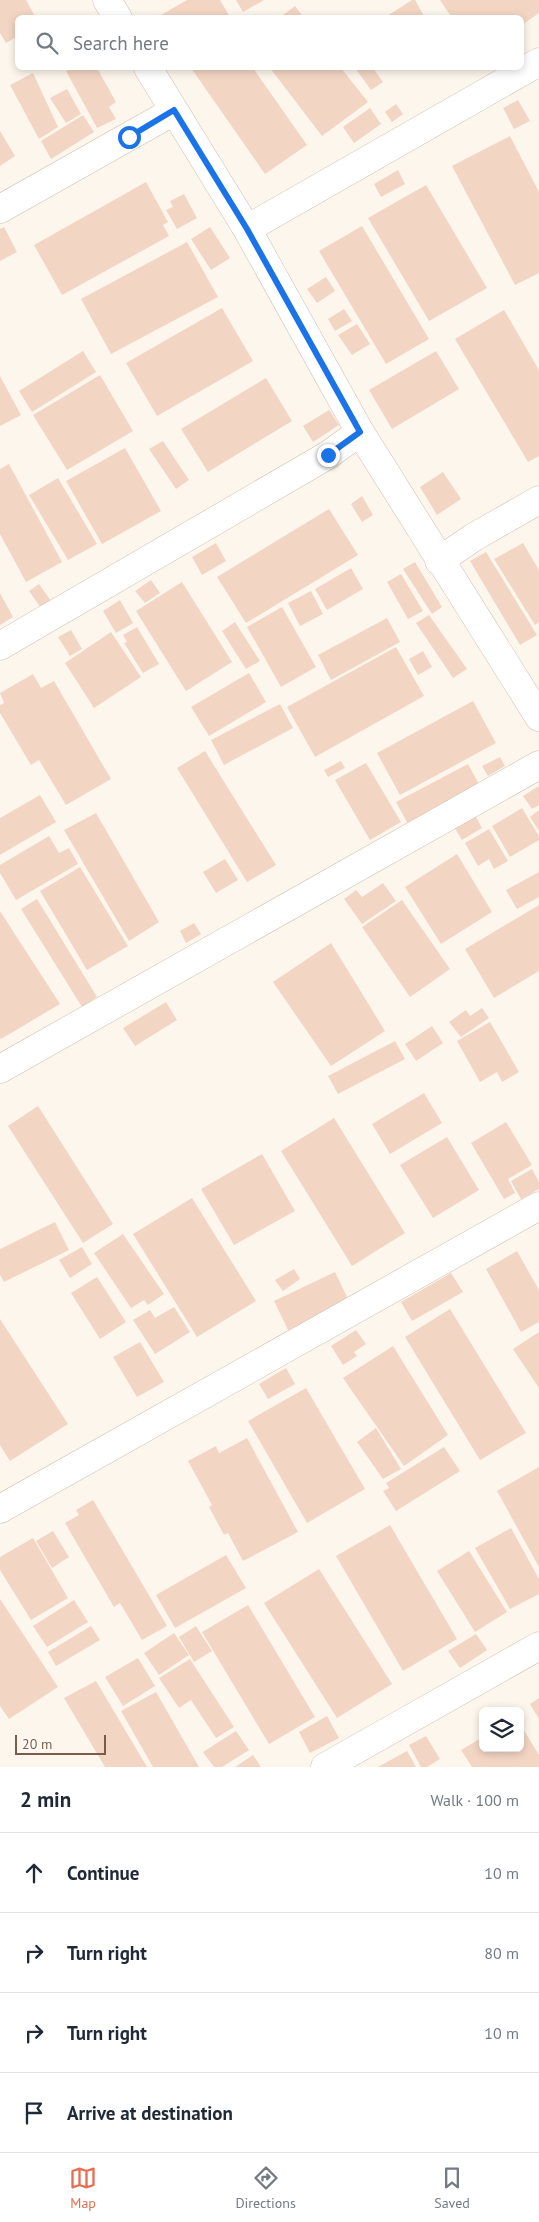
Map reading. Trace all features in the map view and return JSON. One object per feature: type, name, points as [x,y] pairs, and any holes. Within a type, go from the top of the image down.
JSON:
[{"type":"street","points":[[107,0],[116,15]]},
{"type":"street","points":[[247,229],[539,62]]},
{"type":"street","points":[[149,70],[247,229],[360,432],[439,561],[539,717]]},
{"type":"street","points":[[0,209],[174,110]]},
{"type":"street","points":[[0,646],[328,455],[360,432]]},
{"type":"street","points":[[439,561],[474,537],[539,500]]},
{"type":"street","points":[[0,1069],[539,766]]},
{"type":"street","points":[[0,1509],[539,1206]]},
{"type":"street","points":[[325,1767],[539,1646]]},
{"type":"building","points":[[0,0],[26,0],[34,15],[15,15],[15,38],[6,43],[0,33]]},
{"type":"building","points":[[187,0],[220,0],[229,15],[161,15]]},
{"type":"building","points":[[236,0],[264,0],[243,12]]},
{"type":"building","points":[[415,0],[423,15],[389,15]]},
{"type":"building","points":[[440,0],[539,0],[539,13],[524,24],[524,15],[450,15]]},
{"type":"building","points":[[295,6],[302,15],[283,15]]},
{"type":"building","points":[[98,70],[116,102],[109,107],[116,119],[97,128],[66,71]]},
{"type":"building","points":[[192,70],[254,70],[307,145],[265,174]]},
{"type":"building","points":[[272,70],[343,70],[368,102],[322,136]]},
{"type":"building","points":[[356,70],[374,70],[383,82],[371,90]]},
{"type":"building","points":[[33,73],[58,127],[39,139],[10,85]]},
{"type":"building","points":[[67,89],[81,114],[66,123],[50,98]]},
{"type":"building","points":[[518,100],[530,121],[514,129],[503,108]]},
{"type":"building","points":[[396,104],[403,114],[392,122],[385,112]]},
{"type":"building","points":[[370,108],[381,124],[354,143],[343,127]]},
{"type":"building","points":[[83,115],[94,132],[51,159],[41,141]]},
{"type":"building","points":[[0,131],[15,156],[0,166]]},
{"type":"building","points":[[510,136],[539,192],[539,273],[515,285],[452,166]]},
{"type":"building","points":[[398,170],[405,184],[381,197],[374,184]]},
{"type":"building","points":[[146,182],[168,222],[163,225],[169,236],[62,295],[34,245]]},
{"type":"building","points":[[426,185],[487,288],[429,321],[368,218]]},
{"type":"building","points":[[184,194],[197,218],[177,229],[166,210],[173,207],[170,201]]},
{"type":"building","points":[[362,226],[429,339],[386,364],[319,251]]},
{"type":"building","points":[[4,227],[17,252],[0,261],[0,229]]},
{"type":"building","points":[[210,227],[230,258],[211,270],[191,239]]},
{"type":"building","points":[[187,242],[218,297],[111,354],[81,299]]},
{"type":"building","points":[[326,277],[335,291],[317,303],[307,289]]},
{"type":"building","points":[[222,308],[253,361],[157,416],[126,363]]},
{"type":"building","points":[[344,309],[352,321],[335,331],[328,319]]},
{"type":"building","points":[[504,310],[539,370],[539,456],[528,462],[455,339]]},
{"type":"building","points":[[357,324],[370,344],[352,355],[338,335]]},
{"type":"building","points":[[83,351],[96,372],[32,412],[19,391]]},
{"type":"building","points":[[436,351],[459,389],[392,429],[369,390]]},
{"type":"building","points":[[100,375],[133,431],[67,470],[33,415]]},
{"type":"building","points":[[0,376],[21,415],[0,426]]},
{"type":"building","points":[[266,378],[292,421],[208,472],[181,429]]},
{"type":"building","points":[[329,410],[339,425],[313,442],[303,426]]},
{"type":"building","points":[[163,441],[189,480],[176,489],[149,449]]},
{"type":"building","points":[[125,448],[161,511],[102,544],[66,481]]},
{"type":"building","points":[[9,464],[62,562],[26,582],[0,534],[0,469]]},
{"type":"building","points":[[443,472],[461,499],[437,515],[420,487]]},
{"type":"building","points":[[58,478],[97,544],[68,560],[29,495]]},
{"type":"building","points":[[362,496],[373,515],[362,522],[351,504]]},
{"type":"building","points":[[329,509],[358,555],[246,623],[217,577]]},
{"type":"building","points":[[216,543],[226,561],[202,575],[192,557]]},
{"type":"building","points":[[523,543],[539,570],[539,622],[535,625],[494,559]]},
{"type":"building","points":[[486,552],[537,635],[520,645],[470,561]]},
{"type":"building","points":[[415,562],[442,607],[432,614],[403,569]]},
{"type":"building","points":[[351,568],[363,589],[327,610],[315,589]]},
{"type":"building","points":[[401,574],[423,611],[408,619],[387,582]]},
{"type":"building","points":[[151,580],[160,593],[145,603],[135,591]]},
{"type":"building","points":[[182,582],[232,662],[186,691],[136,611]]},
{"type":"building","points":[[39,584],[51,601],[41,608],[29,591]]},
{"type":"building","points":[[311,591],[323,614],[300,626],[288,603]]},
{"type":"building","points":[[0,593],[13,617],[0,625]]},
{"type":"building","points":[[120,600],[133,623],[116,633],[103,611]]},
{"type":"building","points":[[282,607],[316,667],[281,687],[247,627]]},
{"type":"building","points":[[429,615],[467,669],[453,678],[416,623]]},
{"type":"building","points":[[387,618],[400,642],[331,680],[318,655]]},
{"type":"building","points":[[235,622],[260,661],[246,669],[222,631]]},
{"type":"building","points":[[137,627],[159,664],[143,673],[124,643],[127,642],[123,635]]},
{"type":"building","points":[[71,630],[82,649],[70,656],[58,637]]},
{"type":"building","points":[[111,632],[141,677],[94,708],[65,663]]},
{"type":"building","points":[[396,647],[424,696],[315,757],[287,707]]},
{"type":"building","points":[[423,651],[432,667],[418,675],[409,659]]},
{"type":"building","points":[[249,673],[266,702],[209,736],[191,707]]},
{"type":"building","points":[[33,674],[41,688],[54,681],[111,779],[66,805],[39,760],[31,765],[0,713],[0,705],[4,703],[0,693]]},
{"type":"building","points":[[473,701],[496,743],[400,795],[377,753]]},
{"type":"building","points":[[280,704],[293,728],[224,765],[211,740]]},
{"type":"building","points":[[205,751],[276,865],[247,882],[177,768]]},
{"type":"building","points":[[500,757],[505,766],[488,776],[482,766]]},
{"type":"building","points":[[341,761],[345,768],[328,777],[324,770]]},
{"type":"building","points":[[366,763],[401,822],[370,840],[335,780]]},
{"type":"building","points":[[468,764],[480,786],[408,824],[396,802]]},
{"type":"building","points":[[539,786],[539,805],[532,809],[523,796]]},
{"type":"building","points":[[40,795],[56,822],[0,855],[0,818]]},
{"type":"building","points":[[522,808],[539,836],[539,840],[510,857],[492,826]]},
{"type":"building","points":[[539,810],[539,831],[530,817]]},
{"type":"building","points":[[96,813],[159,922],[129,941],[64,830]]},
{"type":"building","points":[[475,815],[482,828],[462,840],[454,827]]},
{"type":"building","points":[[489,829],[508,861],[494,869],[489,859],[478,866],[465,843]]},
{"type":"building","points":[[49,836],[59,853],[69,848],[78,864],[16,900],[0,873],[0,865]]},
{"type":"building","points":[[457,854],[492,912],[441,944],[405,887]]},
{"type":"building","points":[[225,859],[238,880],[216,893],[203,872]]},
{"type":"building","points":[[80,867],[128,946],[87,970],[40,891]]},
{"type":"building","points":[[539,872],[539,897],[517,909],[506,890]]},
{"type":"building","points":[[383,883],[396,901],[362,924],[344,899],[356,890],[362,897]]},
{"type":"building","points":[[37,899],[97,997],[82,1007],[21,909]]},
{"type":"building","points":[[402,900],[450,969],[410,997],[362,927]]},
{"type":"building","points":[[539,905],[539,971],[494,998],[465,949]]},
{"type":"building","points":[[0,911],[60,1004],[1,1039],[0,1038]]},
{"type":"building","points":[[194,923],[201,934],[186,943],[180,931]]},
{"type":"building","points":[[331,943],[385,1031],[331,1066],[273,982]]},
{"type":"building","points":[[166,1002],[177,1020],[135,1046],[123,1028]]},
{"type":"building","points":[[482,1008],[489,1018],[461,1037],[449,1022],[466,1010],[470,1016]]},
{"type":"building","points":[[490,1022],[519,1072],[502,1082],[497,1072],[480,1082],[457,1041]]},
{"type":"building","points":[[432,1026],[443,1043],[416,1061],[405,1044]]},
{"type":"building","points":[[395,1041],[405,1059],[338,1094],[328,1076]]},
{"type":"building","points":[[424,1093],[442,1123],[390,1154],[372,1124]]},
{"type":"building","points":[[38,1106],[113,1224],[83,1243],[8,1126]]},
{"type":"building","points":[[334,1118],[405,1233],[352,1266],[281,1151]]},
{"type":"building","points":[[506,1122],[532,1165],[508,1179],[515,1193],[504,1199],[471,1143]]},
{"type":"building","points":[[447,1137],[479,1190],[433,1218],[400,1165]]},
{"type":"building","points":[[262,1154],[295,1211],[234,1245],[201,1189]]},
{"type":"building","points":[[532,1169],[539,1182],[539,1189],[521,1199],[511,1181]]},
{"type":"building","points":[[192,1198],[256,1301],[197,1337],[133,1234]]},
{"type":"building","points":[[55,1222],[69,1250],[4,1282],[0,1275],[0,1249]]},
{"type":"building","points":[[123,1234],[164,1294],[148,1305],[144,1300],[131,1308],[94,1253]]},
{"type":"building","points":[[82,1247],[92,1264],[70,1278],[59,1260]]},
{"type":"building","points":[[517,1251],[539,1290],[539,1322],[521,1332],[486,1269]]},
{"type":"building","points":[[294,1269],[300,1279],[283,1291],[275,1280]]},
{"type":"building","points":[[335,1272],[349,1301],[288,1330],[274,1301]]},
{"type":"building","points":[[451,1273],[463,1292],[412,1321],[401,1302]]},
{"type":"building","points":[[97,1277],[126,1322],[100,1339],[71,1293]]},
{"type":"building","points":[[174,1307],[190,1332],[155,1354],[133,1320],[150,1310],[155,1318]]},
{"type":"building","points":[[450,1309],[526,1433],[480,1460],[405,1337]]},
{"type":"building","points":[[0,1319],[68,1424],[10,1461],[0,1445]]},
{"type":"building","points":[[356,1330],[366,1344],[354,1352],[357,1356],[343,1365],[331,1346]]},
{"type":"building","points":[[539,1332],[539,1388],[513,1349]]},
{"type":"building","points":[[140,1342],[164,1382],[137,1397],[113,1357]]},
{"type":"building","points":[[393,1346],[448,1435],[404,1466],[343,1378]]},
{"type":"building","points":[[286,1368],[295,1384],[268,1399],[259,1384]]},
{"type":"building","points":[[306,1388],[365,1489],[307,1523],[248,1421]]},
{"type":"building","points":[[376,1428],[401,1469],[383,1479],[357,1442]]},
{"type":"building","points":[[247,1438],[298,1532],[243,1561],[228,1533],[224,1535],[209,1507],[212,1505],[188,1461],[216,1446],[219,1453]]},
{"type":"building","points":[[444,1447],[460,1471],[396,1511],[383,1491],[389,1488],[386,1483]]},
{"type":"building","points":[[539,1467],[539,1567],[497,1491]]},
{"type":"building","points":[[93,1500],[167,1626],[142,1640],[120,1603],[114,1607],[65,1523],[79,1515],[76,1510]]},
{"type":"building","points":[[390,1525],[457,1639],[403,1671],[336,1556]]},
{"type":"building","points":[[511,1528],[539,1579],[539,1594],[510,1609],[475,1548]]},
{"type":"building","points":[[53,1531],[69,1557],[52,1568],[36,1541]]},
{"type":"building","points":[[33,1538],[68,1598],[31,1620],[0,1570],[0,1557]]},
{"type":"building","points":[[469,1551],[507,1612],[475,1632],[437,1571]]},
{"type":"building","points":[[226,1555],[246,1588],[175,1628],[156,1595]]},
{"type":"building","points":[[319,1569],[392,1684],[337,1718],[264,1603]]},
{"type":"building","points":[[0,1599],[58,1687],[9,1719],[0,1706]]},
{"type":"building","points":[[74,1600],[88,1622],[47,1647],[33,1626]]},
{"type":"building","points":[[248,1605],[315,1717],[269,1744],[202,1632]]},
{"type":"building","points":[[91,1626],[100,1640],[56,1666],[48,1652]]},
{"type":"building","points":[[196,1626],[212,1651],[194,1662],[179,1637]]},
{"type":"building","points":[[174,1633],[189,1655],[159,1675],[144,1653]]},
{"type":"building","points":[[476,1634],[487,1650],[460,1668],[448,1651]]},
{"type":"building","points":[[138,1658],[155,1686],[123,1706],[105,1677]]},
{"type":"building","points":[[190,1659],[234,1727],[216,1738],[191,1700],[179,1708],[159,1678]]},
{"type":"building","points":[[96,1681],[147,1767],[105,1767],[64,1698]]},
{"type":"building","points":[[156,1692],[199,1767],[153,1767],[121,1711]]},
{"type":"building","points":[[539,1698],[539,1719],[530,1704]]},
{"type":"building","points":[[327,1716],[339,1738],[310,1753],[299,1732]]},
{"type":"building","points":[[236,1731],[249,1750],[222,1767],[214,1767],[203,1752]]},
{"type":"building","points":[[524,1731],[539,1755],[539,1767],[472,1767],[461,1750],[479,1739],[479,1752],[524,1752]]},
{"type":"building","points":[[426,1736],[440,1759],[427,1767],[421,1767],[409,1745]]},
{"type":"building","points":[[407,1751],[416,1767],[378,1767]]},
{"type":"building","points":[[253,1755],[261,1767],[235,1767]]},
{"type":"route","points":[[129,137],[174,110],[247,229],[360,432],[328,455]]}]
